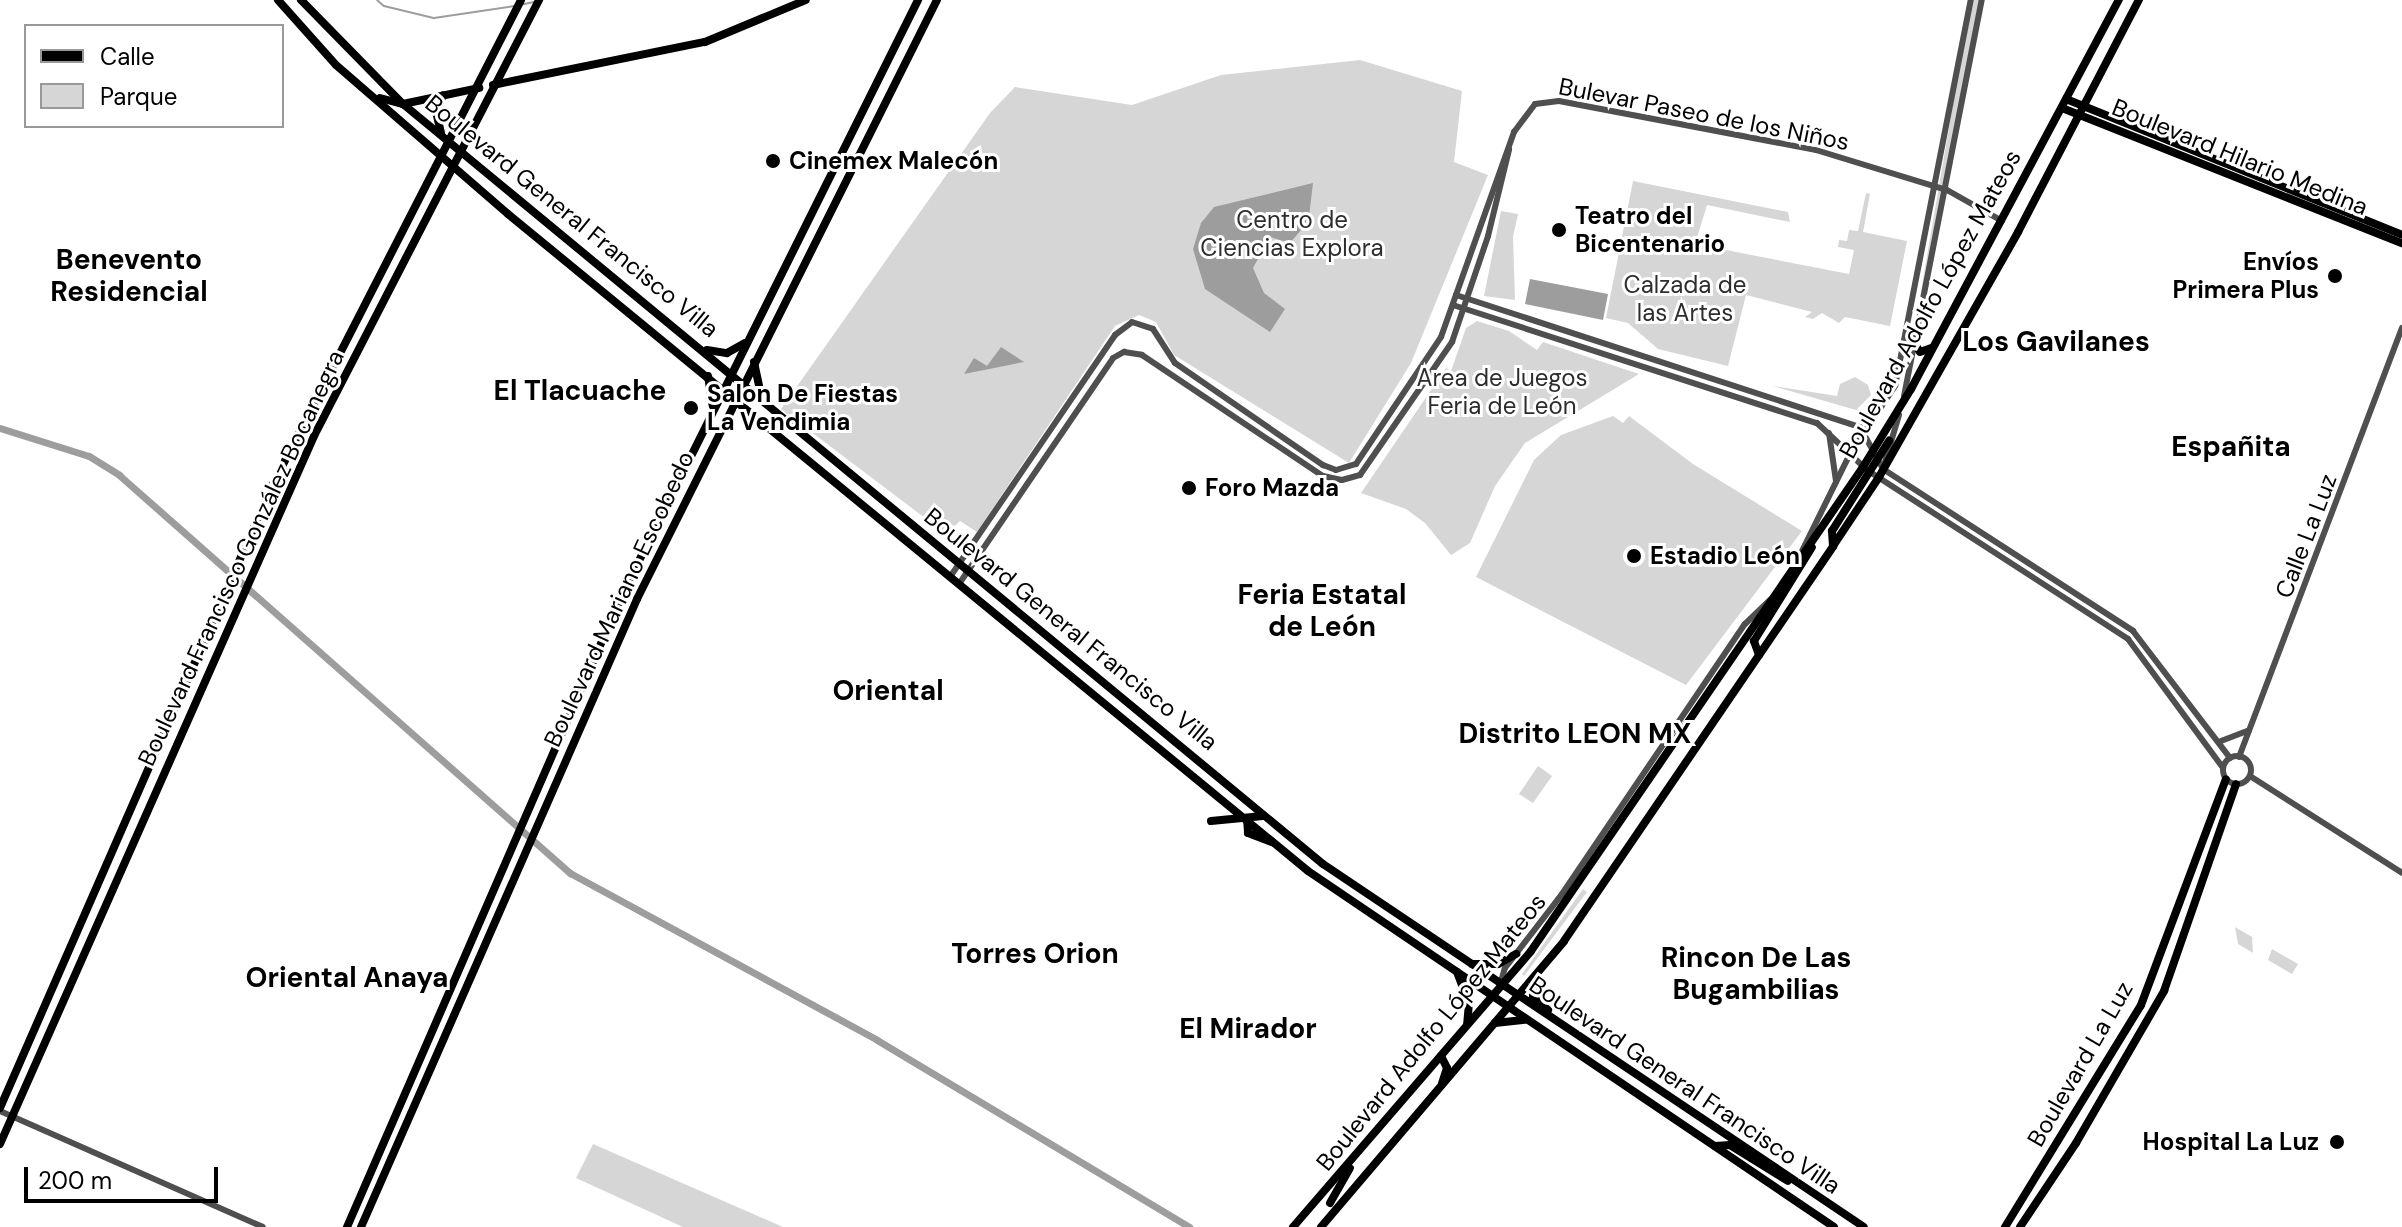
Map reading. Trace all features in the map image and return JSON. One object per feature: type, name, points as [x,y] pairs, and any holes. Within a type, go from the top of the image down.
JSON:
[{"type":"main road","name":"Boulevard General Francisco Villa","points":[[278,0],[350,77],[734,400],[1247,818],[1248,833],[1279,845],[1308,871],[1834,1227]]},
{"type":"main road","name":"Boulevard General Francisco Villa","points":[[301,0],[403,104],[451,145],[700,347],[741,385],[1323,864],[1864,1227]]},
{"type":"main road","name":"Boulevard Francisco González Bocanegra","points":[[0,1110],[235,568],[294,442],[451,145],[521,0]]},
{"type":"main road","name":"Boulevard Francisco González Bocanegra","points":[[0,1144],[242,592],[314,436],[449,180],[539,0]]},
{"type":"main road","points":[[350,77],[387,102],[403,104],[705,42],[806,0]]},
{"type":"main road","name":"Boulevard Mariano Escobedo","points":[[347,1227],[622,595],[918,0]]},
{"type":"main road","name":"Boulevard Mariano Escobedo","points":[[361,1227],[637,599],[754,358],[937,0]]},
{"type":"main road","name":"Boulevard Adolfo López Mateos","points":[[1293,1227],[1531,951],[1818,530],[1874,471],[1875,447],[1903,404],[2119,0]]},
{"type":"main road","name":"Boulevard Adolfo López Mateos","points":[[1321,1227],[1543,967],[1833,546],[2082,110],[2139,0]]},
{"type":"main road","points":[[443,95],[436,116],[443,137]]},
{"type":"main road","name":"Boulevard Hilario Medina","points":[[2064,104],[2402,235]]},
{"type":"main road","name":"Boulevard Hilario Medina","points":[[2082,110],[2402,243]]},
{"type":"main road","points":[[853,134],[861,148]]},
{"type":"main road","points":[[449,180],[467,177]]},
{"type":"main road","points":[[700,347],[727,353],[749,339]]},
{"type":"main road","points":[[1915,344],[1920,352],[1935,345]]},
{"type":"main road","points":[[754,358],[756,383],[764,403]]},
{"type":"main road","points":[[707,376],[713,410]]},
{"type":"main road","points":[[1874,471],[1889,441]]},
{"type":"main road","points":[[1759,655],[1754,641],[1802,569],[1818,530]]},
{"type":"main road","name":"Boulevard La Luz","points":[[2005,1227],[2141,1005],[2226,779]]},
{"type":"main road","name":"Boulevard La Luz","points":[[2020,1227],[2076,1143],[2164,991],[2236,784]]},
{"type":"main road","points":[[1211,821],[1247,818],[1257,812],[1280,826]]},
{"type":"main road","points":[[1308,871],[1323,864]]},
{"type":"main road","points":[[1469,964],[1491,966],[1516,954]]},
{"type":"main road","points":[[1543,967],[1533,983],[1533,997],[1571,1032]]},
{"type":"main road","points":[[1456,972],[1469,1003],[1467,1024]]},
{"type":"main road","points":[[1494,1023],[1527,1020]]},
{"type":"main road","points":[[1440,1087],[1447,1068],[1441,1056]]},
{"type":"main road","points":[[1715,1146],[1728,1144],[1775,1177],[1797,1184]]},
{"type":"main road","points":[[1330,1203],[1351,1163]]},
{"type":"street","points":[[1798,562],[1850,454],[1897,378],[1937,187],[1971,0]]},
{"type":"street","points":[[1874,471],[1903,404],[1982,0]]},
{"type":"street","name":"Bulevar Paseo de los Niños","points":[[950,577],[1121,327],[1139,321],[1153,329],[1168,358],[1202,382],[1323,465],[1350,468],[1428,360],[1453,305],[1509,147],[1527,111],[1543,102],[1559,101],[1808,148],[1947,190],[2002,221]]},
{"type":"street","name":"Bulevar Paseo de los Niños","points":[[959,584],[1113,358],[1131,352],[1332,480],[1352,478],[1368,468],[1443,359],[1465,309],[1508,169],[1509,147]]},
{"type":"street","points":[[1456,295],[1827,414],[1864,432],[1879,459]]},
{"type":"street","points":[[1453,305],[1793,413],[1829,433],[1850,454],[1959,530],[2128,639],[2223,768],[2226,779],[2236,784],[2250,776]]},
{"type":"street","name":"Calle La Luz","points":[[2239,757],[2402,328]]},
{"type":"street","points":[[1829,433],[1836,487]]},
{"type":"street","points":[[1033,454],[1043,460]]},
{"type":"street","points":[[1874,471],[1964,522],[2133,631],[2221,741],[2230,758]]},
{"type":"street","points":[[1959,530],[1964,522]]},
{"type":"street","points":[[1500,985],[1516,954],[1745,624],[1775,596]]},
{"type":"street","points":[[2128,639],[2133,631]]},
{"type":"street","points":[[2221,741],[2249,730]]},
{"type":"street","points":[[2223,768],[2230,758],[2239,757],[2248,762],[2250,776],[2402,873]]},
{"type":"street","points":[[0,1110],[263,1227]]},
{"type":"green space","points":[[1972,0],[1983,0],[1915,326],[1964,40]]},
{"type":"green space","name":"Centro de Ciencias Explora","points":[[1360,60],[1462,91],[1454,162],[1488,175],[1411,363],[1349,463],[1174,355],[1156,322],[1139,315],[1115,326],[977,532],[960,521],[946,534],[781,409],[990,113],[1015,87],[1132,105],[1221,75]]},
{"type":"green space","name":"Calzada de las Artes","points":[[1633,181],[1788,212],[1790,222],[1707,205],[1695,244],[1849,274],[1854,250],[1838,247],[1839,240],[1847,241],[1849,230],[1858,231],[1866,193],[1870,194],[1863,232],[1907,241],[1890,326],[1845,317],[1839,323],[1822,313],[1813,319],[1805,317],[1812,312],[1746,295],[1728,366],[1658,349],[1628,323],[1606,318]]},
{"type":"green space","points":[[1501,211],[1518,214],[1513,237],[1515,300],[1484,296]]},
{"type":"green space","name":"Area de Juegos Feria de León","points":[[1477,321],[1509,331],[1537,350],[1543,342],[1639,374],[1525,443],[1495,486],[1470,543],[1451,555],[1425,523],[1406,509],[1361,493],[1446,368],[1451,371],[1466,328]]},
{"type":"green space","points":[[1855,377],[1868,385],[1871,395],[1856,410],[1773,386],[1837,396],[1840,384]]},
{"type":"green space","name":"Estadio León","points":[[1613,416],[1623,423],[1629,416],[1693,464],[1802,531],[1686,685],[1476,577],[1534,460],[1561,435]]},
{"type":"green space","points":[[1538,766],[1552,776],[1533,803],[1519,794]]},
{"type":"green space","points":[[1583,889],[1587,892],[1524,976],[1522,974]]},
{"type":"green space","points":[[2235,927],[2252,937],[2253,953],[2238,944]]},
{"type":"green space","points":[[2272,949],[2298,964],[2292,974],[2268,960]]},
{"type":"green space","points":[[593,1144],[783,1227],[683,1227],[576,1178]]},
{"type":"shaded area","points":[[1313,183],[1309,217],[1301,230],[1290,243],[1270,237],[1253,268],[1264,293],[1285,309],[1270,332],[1205,289],[1193,249],[1201,223],[1214,207]]},
{"type":"shaded area","points":[[1530,279],[1608,294],[1603,320],[1525,304]]},
{"type":"shaded area","points":[[1001,347],[1024,362],[964,374],[974,358],[987,366]]},
{"type":"waterway","points":[[377,0],[384,6],[434,18],[514,6]]},
{"type":"waterway","points":[[520,5],[534,2]]},
{"type":"waterway","points":[[0,428],[89,456],[119,475],[570,873],[877,1040],[1189,1227]]},
{"type":"place","name":"Cinemex Malecón","points":[[773,161]]},
{"type":"place","name":"Teatro del Bicentenario","points":[[1559,230]]},
{"type":"place","name":"Envíos Primera Plus","points":[[2335,276]]},
{"type":"place","name":"Salon De Fiestas La Vendimia","points":[[691,408]]},
{"type":"place","name":"Foro Mazda","points":[[1189,488]]},
{"type":"place","name":"Estadio León","points":[[1634,556]]},
{"type":"place","name":"Hospital La Luz","points":[[2337,1142]]},
{"type":"district","name":"Benevento Residencial","points":[[129,276]]},
{"type":"district","name":"Los Gavilanes","points":[[2056,342]]},
{"type":"district","name":"El Tlacuache","points":[[580,391]]},
{"type":"district","name":"Españita","points":[[2231,447]]},
{"type":"district","name":"Feria Estatal de León","points":[[1322,611]]},
{"type":"district","name":"Oriental","points":[[888,691]]},
{"type":"district","name":"Distrito LEON MX","points":[[1575,734]]},
{"type":"district","name":"Torres Orion","points":[[1035,954]]},
{"type":"district","name":"Rincon De Las Bugambilias","points":[[1756,974]]},
{"type":"district","name":"Oriental Anaya","points":[[347,978]]},
{"type":"district","name":"El Mirador","points":[[1248,1029]]}]
